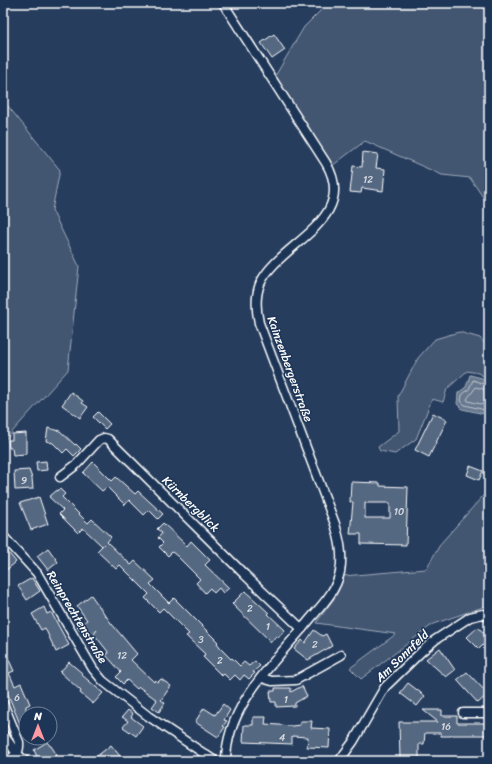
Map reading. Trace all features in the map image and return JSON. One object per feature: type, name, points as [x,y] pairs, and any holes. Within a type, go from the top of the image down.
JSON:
[{"type":"street","name":"Kainzenbergerstraße","points":[[223,3],[326,163],[331,172],[334,183],[333,198],[327,214],[314,229],[269,270],[260,284],[256,301],[257,312],[264,336],[335,524],[341,547],[340,573],[328,599],[252,689],[235,719],[230,739],[229,760]]},
{"type":"street","name":"Kürnbergblick","points":[[60,476],[76,465],[99,440],[104,438],[108,439],[302,629]]},
{"type":"street","name":"Reinprechtenstraße","points":[[3,536],[37,573],[89,662],[103,681],[148,716],[215,761]]},
{"type":"street","name":"Am Sonnfeld","points":[[339,761],[354,742],[385,687],[422,651],[435,640],[470,617],[483,614],[489,617]]},
{"type":"street","points":[[262,678],[272,681],[296,680],[341,655]]},
{"type":"street","points":[[3,703],[20,748],[17,754],[6,761]]},
{"type":"street","points":[[463,713],[489,712]]},
{"type":"street","points":[[3,734],[17,754],[25,761]]},
{"type":"shaded area","points":[[328,3],[489,3],[489,206],[470,178],[442,175],[365,141],[332,166],[274,78],[304,27]]},
{"type":"shaded area","points":[[3,100],[60,170],[52,210],[79,266],[68,370],[3,442]]},
{"type":"shaded area","points":[[459,332],[480,338],[489,348],[489,379],[478,373],[467,371],[447,389],[443,402],[432,399],[416,439],[395,454],[380,451],[378,447],[399,431],[398,396],[418,358],[435,339]]},
{"type":"shaded area","points":[[489,489],[489,605],[433,624],[361,679],[350,668],[396,634],[316,623],[336,596],[343,576],[426,569],[441,543]]},
{"type":"water","points":[[470,375],[482,378],[489,383],[489,415],[462,409],[457,404],[458,393],[466,387]]},
{"type":"building","points":[[274,34],[285,50],[272,59],[261,43]]},
{"type":"building","points":[[363,152],[378,154],[376,168],[385,169],[383,191],[362,188],[361,193],[350,192],[353,166],[362,167]]},
{"type":"building","points":[[71,392],[88,407],[80,418],[62,405]]},
{"type":"building","points":[[98,412],[110,424],[105,429],[93,417]]},
{"type":"building","points":[[433,413],[447,420],[429,457],[415,450]]},
{"type":"building","points":[[48,428],[60,431],[81,449],[74,456],[67,449],[63,453],[53,443],[46,441]]},
{"type":"building","points":[[26,433],[26,454],[13,455],[12,448],[9,448],[8,440],[12,440],[12,434]]},
{"type":"building","points":[[46,461],[47,470],[37,471],[36,462]]},
{"type":"building","points":[[93,462],[112,481],[116,477],[135,494],[138,491],[163,514],[158,519],[149,510],[144,515],[129,500],[125,505],[107,487],[102,491],[83,473]]},
{"type":"building","points":[[470,466],[483,471],[479,480],[467,475]]},
{"type":"building","points":[[29,470],[32,478],[33,489],[15,490],[14,471]]},
{"type":"building","points":[[351,482],[380,483],[380,486],[408,487],[406,545],[361,544],[361,534],[350,534],[353,502],[350,502]],"holes":[[[365,503],[390,503],[390,518],[365,518]]]},
{"type":"building","points":[[60,489],[65,494],[62,497],[88,523],[92,519],[111,537],[107,542],[131,565],[135,561],[155,580],[150,584],[169,603],[174,598],[218,642],[219,647],[231,659],[232,658],[240,666],[244,662],[249,666],[255,661],[260,666],[253,672],[255,673],[249,679],[244,675],[240,680],[235,675],[230,680],[224,674],[222,676],[203,657],[205,654],[186,636],[189,634],[163,608],[159,612],[145,598],[149,594],[120,565],[116,569],[97,551],[102,546],[83,528],[78,533],[59,514],[63,510],[49,497]]},
{"type":"building","points":[[39,497],[48,524],[31,530],[20,503]]},
{"type":"building","points":[[163,523],[187,546],[191,541],[210,560],[205,565],[229,588],[223,593],[219,588],[214,593],[210,588],[205,593],[196,583],[200,579],[177,556],[172,552],[168,556],[159,547],[163,543],[158,538],[162,533],[157,529]]},
{"type":"building","points":[[3,546],[16,562],[3,573]]},
{"type":"building","points":[[48,548],[58,562],[48,570],[37,556]]},
{"type":"building","points":[[32,578],[40,591],[27,600],[18,586]]},
{"type":"building","points":[[245,591],[285,630],[278,638],[276,636],[271,642],[232,604]]},
{"type":"building","points":[[91,595],[111,623],[137,654],[131,660],[154,682],[155,680],[158,682],[161,679],[171,686],[161,700],[165,703],[159,712],[152,707],[157,700],[139,687],[137,689],[127,680],[123,684],[116,677],[121,672],[106,655],[109,653],[94,634],[97,630],[85,636],[77,626],[87,620],[77,606]]},
{"type":"building","points":[[44,607],[47,614],[51,612],[69,645],[56,652],[45,628],[41,630],[32,614]]},
{"type":"building","points":[[478,627],[489,639],[479,649],[467,637]]},
{"type":"building","points":[[314,630],[322,636],[326,634],[332,646],[308,660],[294,649],[302,640],[305,643]]},
{"type":"building","points":[[3,647],[14,671],[9,673],[15,686],[21,683],[30,704],[26,706],[18,706],[18,719],[3,682]]},
{"type":"building","points":[[440,648],[455,670],[446,677],[426,659]]},
{"type":"building","points":[[69,662],[103,693],[93,704],[60,672]]},
{"type":"building","points":[[467,672],[488,694],[478,703],[457,680]]},
{"type":"building","points":[[408,683],[425,696],[417,706],[400,693]]},
{"type":"building","points":[[302,686],[307,696],[295,703],[295,706],[276,707],[276,702],[271,702],[270,691],[275,691],[275,688],[291,688],[291,692]]},
{"type":"building","points":[[223,704],[230,710],[224,720],[227,721],[223,726],[225,727],[218,737],[195,722],[204,708],[215,715]]},
{"type":"building","points":[[128,710],[133,714],[131,717],[143,726],[136,736],[123,727],[128,721],[122,717]]},
{"type":"building","points":[[423,710],[442,710],[442,716],[457,716],[457,723],[489,723],[489,735],[441,736],[441,733],[425,733],[424,744],[419,744],[419,761],[404,761],[404,758],[400,758],[399,722],[438,722]]},
{"type":"building","points":[[253,717],[266,717],[265,724],[292,726],[300,725],[300,721],[312,721],[311,728],[330,729],[329,748],[307,747],[308,737],[292,736],[292,744],[243,742],[244,725],[253,725]]},
{"type":"building","points":[[111,745],[120,756],[113,761],[91,761]]},
{"type":"building","points":[[40,746],[51,746],[57,755],[55,755],[57,758],[53,761],[39,761],[34,750]]}]
